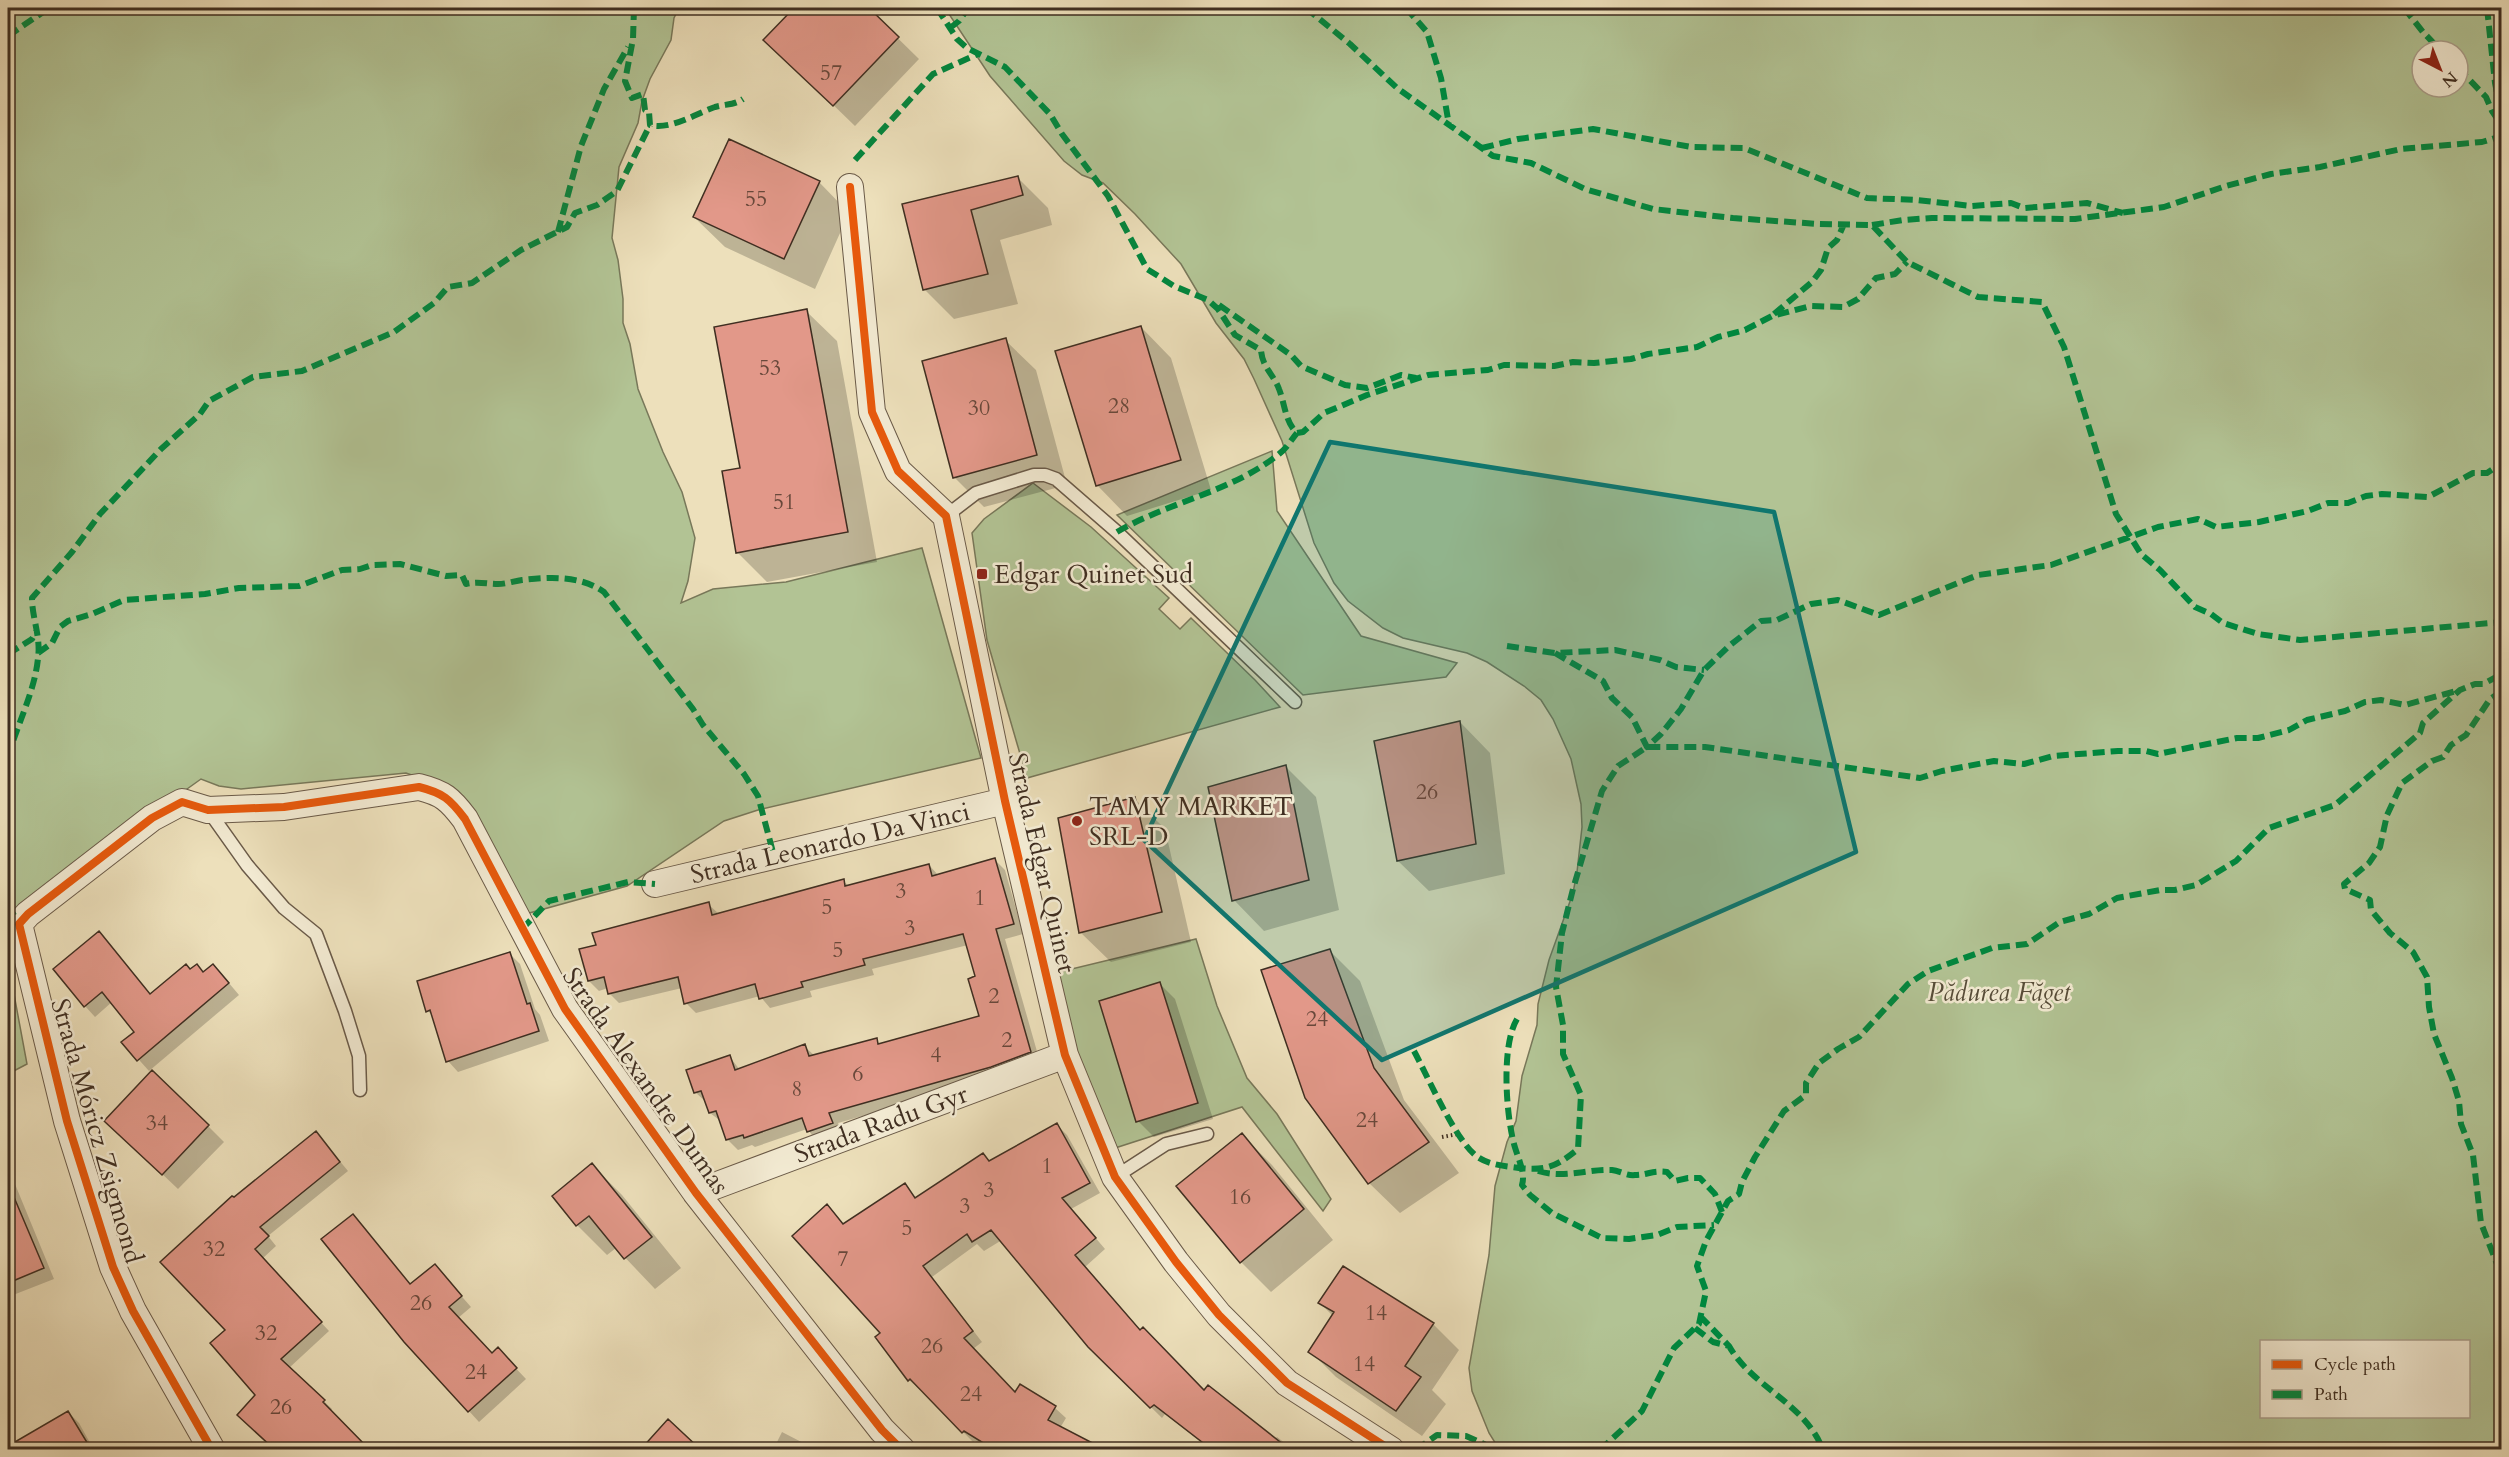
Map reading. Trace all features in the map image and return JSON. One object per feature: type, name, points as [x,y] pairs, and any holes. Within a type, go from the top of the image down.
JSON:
[{"type":"street","points":[[850,187],[872,412],[898,471],[946,516]]},
{"type":"street","name":"Strada Edgar Quinet","points":[[946,516],[1005,801],[1065,1055],[1115,1177],[1176,1262],[1219,1315],[1287,1383],[1391,1449]]},
{"type":"street","name":"Strada Alexandre Dumas","points":[[24,946],[19,924],[28,914],[152,818],[182,802],[208,810],[284,807],[419,787],[441,793],[453,803],[465,819],[565,1010],[696,1193],[882,1431],[902,1449]]},
{"type":"street","name":"Strada Leonardo Da Vinci","points":[[655,884],[1005,801]]},
{"type":"street","name":"Strada Móricz Zsigmond","points":[[24,946],[67,1121],[113,1267],[133,1311],[212,1449]]},
{"type":"street","name":"Strada Radu Gyr","points":[[696,1193],[1065,1055]]},
{"type":"lane","points":[[946,516],[976,493],[1034,475],[1046,475],[1056,479],[1117,532],[1295,702]]},
{"type":"lane","points":[[208,810],[247,866],[284,908],[316,934],[359,1056],[360,1090]]},
{"type":"lane","points":[[1115,1177],[1166,1144],[1207,1134]]},
{"type":"path","points":[[1442,1137],[1458,1134]]},
{"type":"highlighted area","points":[[1330,442],[1774,512],[1856,852],[1382,1060],[1144,840]]},
{"type":"green space","points":[[8,8],[679,8],[674,18],[671,40],[650,79],[642,101],[638,123],[619,167],[612,238],[618,260],[623,299],[623,323],[630,344],[638,389],[682,492],[695,538],[688,581],[681,603],[713,589],[786,582],[922,548],[981,758],[758,810],[724,821],[627,886],[522,915],[449,788],[406,773],[241,789],[219,786],[201,779],[8,917]]},
{"type":"green space","name":"Pădurea Făget","points":[[945,8],[2501,8],[2501,1449],[1499,1449],[1489,1433],[1472,1391],[1469,1368],[1489,1255],[1495,1186],[1507,1142],[1516,1121],[1522,1076],[1537,1025],[1538,1004],[1549,960],[1573,893],[1577,872],[1582,827],[1581,804],[1571,759],[1553,719],[1541,700],[1524,686],[1487,662],[1467,653],[1403,638],[1383,628],[1348,601],[1334,583],[1314,543],[1282,441],[1244,359],[1216,323],[1181,264],[1103,183],[1082,175],[1064,161],[990,76]]},
{"type":"green space","points":[[1272,451],[1277,511],[1361,636],[1457,663],[1446,677],[1303,695],[1117,515]]},
{"type":"green space","points":[[1033,483],[1091,527],[1169,598],[1159,609],[1180,629],[1191,618],[1280,707],[1027,778],[987,640],[972,533],[984,519]]},
{"type":"green space","points":[[1196,939],[1217,1006],[1247,1078],[1277,1114],[1331,1199],[1323,1211],[1242,1107],[1112,1149],[1080,1063],[1055,973]]},
{"type":"green space","points":[[8,962],[27,1064],[8,1074]]},
{"type":"building","points":[[794,8],[869,8],[899,37],[833,106],[763,40]]},
{"type":"building","points":[[729,139],[820,181],[784,259],[693,217]]},
{"type":"building","points":[[1018,176],[1023,195],[971,210],[988,274],[923,290],[902,204]]},
{"type":"building","points":[[807,309],[848,532],[736,553],[722,471],[740,468],[714,327]]},
{"type":"building","points":[[1141,326],[1181,460],[1096,486],[1055,351]]},
{"type":"building","points":[[1006,338],[1037,455],[953,478],[922,361]]},
{"type":"building","points":[[1460,721],[1476,844],[1397,861],[1374,741]]},
{"type":"building","points":[[1286,765],[1309,880],[1232,901],[1208,787]]},
{"type":"building","points":[[1135,797],[1162,912],[1079,933],[1058,818]]},
{"type":"building","points":[[995,858],[1014,924],[996,929],[1031,1052],[991,1067],[829,1113],[833,1123],[807,1132],[802,1118],[744,1138],[743,1135],[726,1140],[716,1111],[709,1113],[701,1091],[694,1093],[686,1070],[730,1055],[735,1070],[805,1044],[809,1056],[877,1038],[878,1044],[979,1016],[968,979],[975,976],[963,934],[863,959],[865,965],[801,982],[803,987],[759,999],[755,984],[684,1004],[678,977],[608,994],[604,977],[588,981],[579,949],[596,945],[592,933],[709,902],[712,915],[844,879],[845,886],[929,864],[932,876]]},
{"type":"building","points":[[99,931],[150,994],[186,964],[190,969],[197,964],[203,972],[213,964],[229,983],[137,1061],[121,1042],[134,1032],[102,992],[84,1007],[53,969]]},
{"type":"building","points":[[1330,949],[1374,1068],[1429,1142],[1368,1184],[1305,1098],[1261,970]]},
{"type":"building","points":[[510,952],[527,1004],[530,1003],[539,1031],[446,1062],[430,1010],[426,1012],[417,981]]},
{"type":"building","points":[[1160,982],[1198,1103],[1136,1122],[1099,1001]]},
{"type":"building","points":[[152,1070],[209,1125],[162,1175],[104,1121]]},
{"type":"building","points":[[1057,1123],[1090,1183],[1062,1198],[1096,1238],[1075,1255],[1140,1330],[1143,1327],[1204,1390],[1208,1385],[1289,1449],[1211,1449],[1154,1405],[1150,1408],[1088,1347],[991,1230],[972,1242],[967,1234],[923,1266],[973,1331],[964,1338],[1015,1392],[1020,1384],[1056,1406],[1048,1420],[1104,1449],[993,1449],[964,1431],[962,1433],[910,1379],[908,1381],[875,1337],[880,1333],[792,1236],[827,1204],[843,1224],[905,1183],[915,1198],[983,1153],[989,1161]]},
{"type":"building","points":[[316,1131],[340,1162],[260,1227],[269,1236],[255,1249],[322,1322],[281,1359],[325,1400],[323,1402],[369,1449],[274,1449],[237,1415],[255,1395],[210,1343],[225,1330],[160,1262],[232,1196],[234,1197]]},
{"type":"building","points":[[1242,1133],[1304,1209],[1240,1263],[1176,1186]]},
{"type":"building","points":[[592,1163],[652,1237],[624,1259],[589,1216],[576,1226],[552,1196]]},
{"type":"building","points":[[8,1183],[44,1268],[8,1283]]},
{"type":"building","points":[[353,1214],[410,1284],[435,1264],[462,1296],[449,1307],[492,1353],[498,1347],[517,1368],[468,1412],[404,1342],[321,1239]]},
{"type":"building","points":[[1343,1266],[1434,1323],[1405,1366],[1421,1377],[1396,1411],[1308,1352],[1334,1312],[1318,1303]]},
{"type":"building","points":[[68,1411],[91,1449],[8,1449],[8,1446]]},
{"type":"building","points":[[668,1419],[700,1449],[641,1449]]},
{"type":"marked path","points":[[8,36],[49,8]]},
{"type":"marked path","points":[[634,8],[633,39],[625,81],[632,98],[643,94],[645,110],[649,112],[650,125],[675,123],[743,99]]},
{"type":"marked path","points":[[937,8],[957,39],[967,48],[1005,67],[1050,114],[1108,196],[1147,269],[1174,286],[1208,300],[1218,309],[1235,335],[1261,350],[1266,366],[1279,389],[1288,418],[1297,433],[1303,432],[1324,413],[1367,395],[1428,375],[1488,370],[1504,365],[1554,366],[1573,362],[1594,363],[1631,359],[1648,354],[1697,347],[1718,337],[1745,330],[1772,316],[1811,306],[1843,307],[1858,299],[1876,278],[1895,274],[1907,262]]},
{"type":"marked path","points":[[950,28],[959,21],[968,8]]},
{"type":"marked path","points":[[1306,8],[1350,44],[1397,88],[1493,156],[1531,163],[1585,189],[1653,209],[1733,218],[1872,225],[1907,262],[1978,297],[2042,302],[2064,347],[2116,514],[2141,554],[2160,570],[2195,607],[2211,614],[2223,623],[2258,634],[2300,640],[2502,622]]},
{"type":"marked path","points":[[1406,8],[1427,32],[1441,78],[1449,125]]},
{"type":"marked path","points":[[2404,8],[2430,39]]},
{"type":"marked path","points":[[2487,8],[2495,83],[2502,117]]},
{"type":"marked path","points":[[558,232],[581,146],[604,89],[628,47]]},
{"type":"marked path","points":[[855,160],[933,74],[978,54]]},
{"type":"marked path","points":[[2470,80],[2486,97],[2502,126]]},
{"type":"marked path","points":[[8,757],[30,695],[36,670],[39,650],[32,598],[72,552],[100,514],[161,449],[200,414],[209,401],[253,377],[302,371],[394,332],[434,303],[448,287],[472,283],[521,250],[567,227],[575,213],[597,205],[617,191],[650,125]]},
{"type":"marked path","points":[[1482,148],[1518,139],[1593,129],[1691,147],[1744,148],[1867,198],[1917,200],[1972,206],[2011,203],[2024,208],[2087,203],[2123,213]]},
{"type":"marked path","points":[[1872,225],[1932,218],[2075,219],[2164,207],[2271,174],[2320,167],[2401,149],[2482,142],[2502,136]]},
{"type":"marked path","points":[[1774,314],[1812,282],[1821,270],[1828,248],[1837,240],[1844,224]]},
{"type":"marked path","points":[[1219,305],[1291,355],[1301,366],[1345,385],[1367,388],[1401,375],[1416,378]]},
{"type":"marked path","points":[[1117,532],[1157,512],[1241,478],[1279,454],[1297,433]]},
{"type":"marked path","points":[[1555,653],[1603,681],[1612,698],[1632,717],[1647,747],[1681,709],[1704,670],[1729,646],[1761,621],[1777,620],[1811,604],[1838,600],[1879,615],[1978,575],[2051,565],[2158,527],[2198,519],[2216,527],[2259,522],[2308,511],[2328,503],[2348,503],[2366,496],[2382,494],[2428,497],[2473,473],[2487,473],[2502,463]]},
{"type":"marked path","points":[[38,653],[52,643],[60,627],[68,621],[92,614],[124,600],[205,594],[239,588],[299,586],[342,570],[360,569],[372,565],[400,564],[446,576],[462,575],[466,584],[501,584],[543,578],[575,580],[595,586],[604,592],[703,725],[744,774],[758,796],[774,856]]},
{"type":"marked path","points":[[8,654],[32,639],[37,630]]},
{"type":"marked path","points":[[1507,646],[1555,653],[1615,650],[1660,660],[1676,667],[1704,670]]},
{"type":"marked path","points":[[1600,1450],[1642,1411],[1674,1348],[1699,1324],[1706,1291],[1697,1266],[1706,1241],[1728,1201],[1739,1194],[1742,1182],[1755,1157],[1784,1111],[1806,1095],[1806,1083],[1819,1063],[1859,1037],[1908,984],[1928,971],[1992,948],[2027,944],[2060,922],[2089,914],[2117,898],[2196,885],[2236,861],[2269,828],[2335,805],[2420,733],[2423,723],[2460,690],[2475,684],[2483,684],[2502,674]]},
{"type":"marked path","points":[[1414,1051],[1459,1135],[1480,1158],[1502,1166],[1537,1169],[1564,1160],[1578,1149],[1581,1095],[1563,1054],[1563,1025],[1556,987],[1562,933],[1602,791],[1618,766],[1647,747],[1705,747],[1920,778],[1942,771],[1994,761],[2024,764],[2053,756],[2118,751],[2146,751],[2158,754],[2237,738],[2258,738],[2289,730],[2307,720],[2345,711],[2365,702],[2381,700],[2405,705],[2460,690]]},
{"type":"marked path","points":[[2502,691],[2490,699],[2466,735],[2451,745],[2443,757],[2432,761],[2402,783],[2387,815],[2380,847],[2369,863],[2344,884],[2345,889],[2370,900],[2371,910],[2390,933],[2413,952],[2427,977],[2434,1034],[2452,1078],[2459,1101],[2461,1124],[2473,1155],[2481,1223],[2502,1277]]},
{"type":"marked path","points":[[522,929],[549,901],[628,882],[655,884]]},
{"type":"marked path","points":[[8,905],[19,924]]},
{"type":"marked path","points":[[1517,1019],[1509,1046],[1507,1098],[1511,1131],[1522,1170],[1522,1185],[1530,1195],[1552,1213],[1602,1238],[1629,1239],[1657,1235],[1677,1227],[1714,1225]]},
{"type":"marked path","points":[[1538,1171],[1566,1174],[1612,1170],[1632,1175],[1667,1172],[1675,1181],[1700,1178],[1715,1194],[1722,1212]]},
{"type":"marked path","points":[[1700,1316],[1729,1346]]},
{"type":"marked path","points":[[1695,1328],[1713,1342],[1729,1346],[1751,1373],[1804,1420],[1815,1434],[1823,1450]]},
{"type":"marked path","points":[[1416,1450],[1437,1435],[1466,1436],[1497,1450]]},
{"type":"cycle path","points":[[850,187],[872,412],[898,471],[946,516],[1005,801],[1065,1055],[1115,1177],[1176,1262],[1219,1315],[1287,1383],[1391,1450]]},
{"type":"cycle path","points":[[212,1450],[133,1311],[113,1267],[67,1121],[19,924],[28,914],[152,818],[182,802],[208,810],[284,807],[419,787],[445,798],[465,819],[565,1009],[696,1193],[882,1430],[902,1450]]},
{"type":"place","name":"Edgar Quinet Sud","points":[[982,574]]},
{"type":"place","name":"TAMY MARKET SRL-D","points":[[1077,821]]}]
